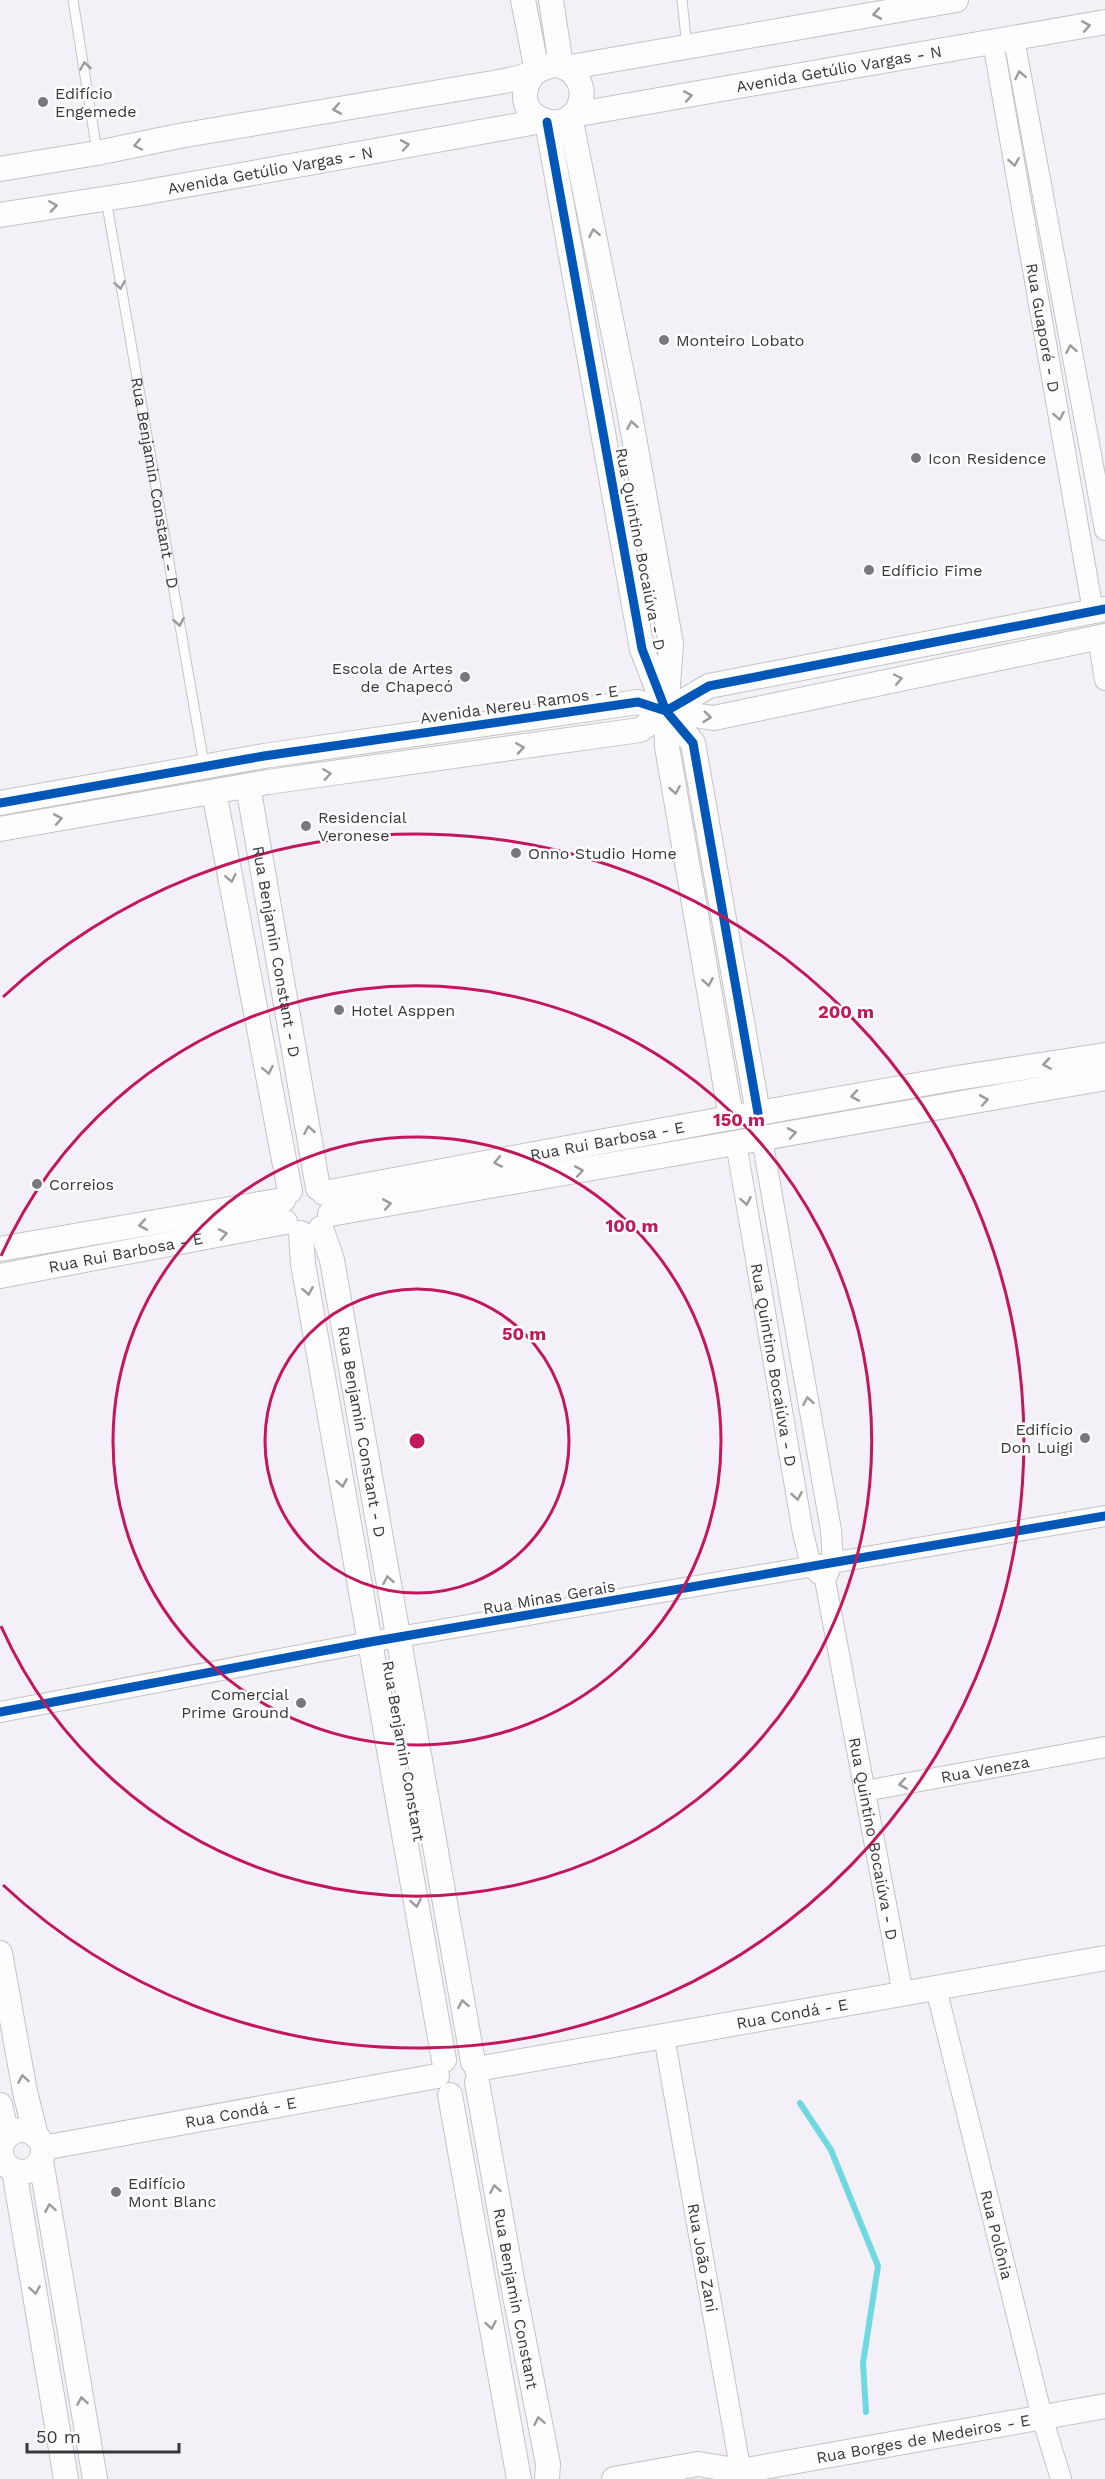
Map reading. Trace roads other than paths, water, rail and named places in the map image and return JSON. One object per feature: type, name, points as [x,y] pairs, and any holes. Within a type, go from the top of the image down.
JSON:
[{"type":"street","points":[[523,0],[535,72],[525,90],[525,99],[528,108],[558,119],[579,108],[581,90],[578,81],[563,67],[551,0]]},
{"type":"street","points":[[0,169],[499,82],[548,66],[563,67],[956,0]]},
{"type":"street","name":"Avenida Getúlio Vargas - N","points":[[0,215],[1105,22]]},
{"type":"street","name":"Rua Guaporé - D","points":[[1003,40],[1028,114],[1105,530]]},
{"type":"street","name":"Rua Guaporé - D","points":[[1003,40],[1006,118],[1082,546],[1099,610]]},
{"type":"street","points":[[1006,118],[1028,114]]},
{"type":"street","name":"Rua Quintino Bocaiúva - D","points":[[558,119],[628,404],[671,644],[666,711],[667,747],[731,1117]]},
{"type":"street","points":[[1082,546],[1105,542]]},
{"type":"street","points":[[0,829],[248,786],[640,730],[666,711],[709,686],[1099,610]]},
{"type":"street","points":[[1101,636],[1105,680]]},
{"type":"street","name":"Avenida Nereu Ramos - E","points":[[0,803],[204,767],[638,702],[666,711],[714,718],[1101,636]]},
{"type":"street","points":[[666,711],[693,743],[758,1113]]},
{"type":"street","name":"Rua Benjamin Constant - D","points":[[248,786],[258,843],[306,1209]]},
{"type":"street","name":"Rua Benjamin Constant - D","points":[[214,792],[306,1209],[332,1260],[398,1638]]},
{"type":"street","points":[[225,849],[258,843]]},
{"type":"street","name":"Rua Rui Barbosa - E","points":[[0,1275],[731,1117],[1105,1055]]},
{"type":"street","name":"Rua Rui Barbosa - E","points":[[0,1249],[306,1209],[736,1143],[1105,1078]]},
{"type":"street","name":"Rua Quintino Bocaiúva - D","points":[[762,1138],[831,1530],[829,1571],[865,1791],[903,1994]]},
{"type":"street","name":"Rua Quintino Bocaiúva - D","points":[[736,1143],[785,1431],[811,1566]]},
{"type":"street","name":"Rua Benjamin Constant","points":[[306,1209],[303,1264],[444,2077],[455,2123],[519,2479]]},
{"type":"street","points":[[332,1424],[360,1420]]},
{"type":"street","points":[[785,1431],[813,1426]]},
{"type":"street","points":[[811,1566],[829,1571],[1105,1515]]},
{"type":"street","name":"Rua Minas Gerais","points":[[0,1713],[370,1642],[811,1566]]},
{"type":"street","name":"Rua Benjamin Constant","points":[[398,1638],[513,2285],[548,2464],[547,2479]]},
{"type":"street","name":"Rua Veneza","points":[[865,1791],[1105,1747]]},
{"type":"street","points":[[408,1859],[436,1854]]},
{"type":"street","points":[[0,1953],[25,2092],[40,2148],[95,2479]]},
{"type":"street","name":"Rua Condá - E","points":[[476,2071],[1105,1958]]},
{"type":"street","name":"Rua Polônia","points":[[936,1988],[1042,2417],[1061,2479]]},
{"type":"street","name":"Rua João Zani","points":[[664,2036],[738,2476]]},
{"type":"street","points":[[456,2055],[462,2055],[476,2071],[469,2093],[463,2096],[444,2077],[456,2055]]},
{"type":"street","name":"Rua Condá - E","points":[[40,2148],[444,2077]]},
{"type":"street","points":[[0,2105],[4,2140],[1,2152],[8,2169],[66,2479]]},
{"type":"street","points":[[4,2140],[24,2131],[40,2148]]},
{"type":"street","points":[[8,2169],[30,2170],[40,2148]]},
{"type":"street","points":[[484,2290],[513,2285]]},
{"type":"street","name":"Rua Borges de Medeiros - E","points":[[614,2479],[698,2464],[738,2476],[1105,2406]]},
{"type":"lane","points":[[74,0],[97,153]]},
{"type":"lane","points":[[682,0],[687,46]]},
{"type":"lane","name":"Rua Benjamin Constant - D","points":[[106,198],[204,767]]},
{"type":"waterway","points":[[800,2103],[831,2150],[878,2266],[863,2363],[866,2412]]},
{"type":"place","name":"Edifício Engemede","points":[[43,102]]},
{"type":"place","name":"Monteiro Lobato","points":[[664,340]]},
{"type":"place","name":"Icon Residence","points":[[916,458]]},
{"type":"place","name":"Edíficio Fime","points":[[869,570]]},
{"type":"place","name":"Escola de Artes de Chapecó","points":[[465,677]]},
{"type":"place","name":"Residencial Veronese","points":[[306,826]]},
{"type":"place","name":"Onno Studio Home","points":[[516,853]]},
{"type":"place","name":"Hotel Asppen","points":[[339,1010]]},
{"type":"place","name":"Correios","points":[[37,1184]]},
{"type":"place","name":"Edifício Don Luigi","points":[[1085,1438]]},
{"type":"place","name":"Comercial Prime Ground","points":[[301,1703]]},
{"type":"place","name":"Edifício Mont Blanc","points":[[116,2192]]}]
